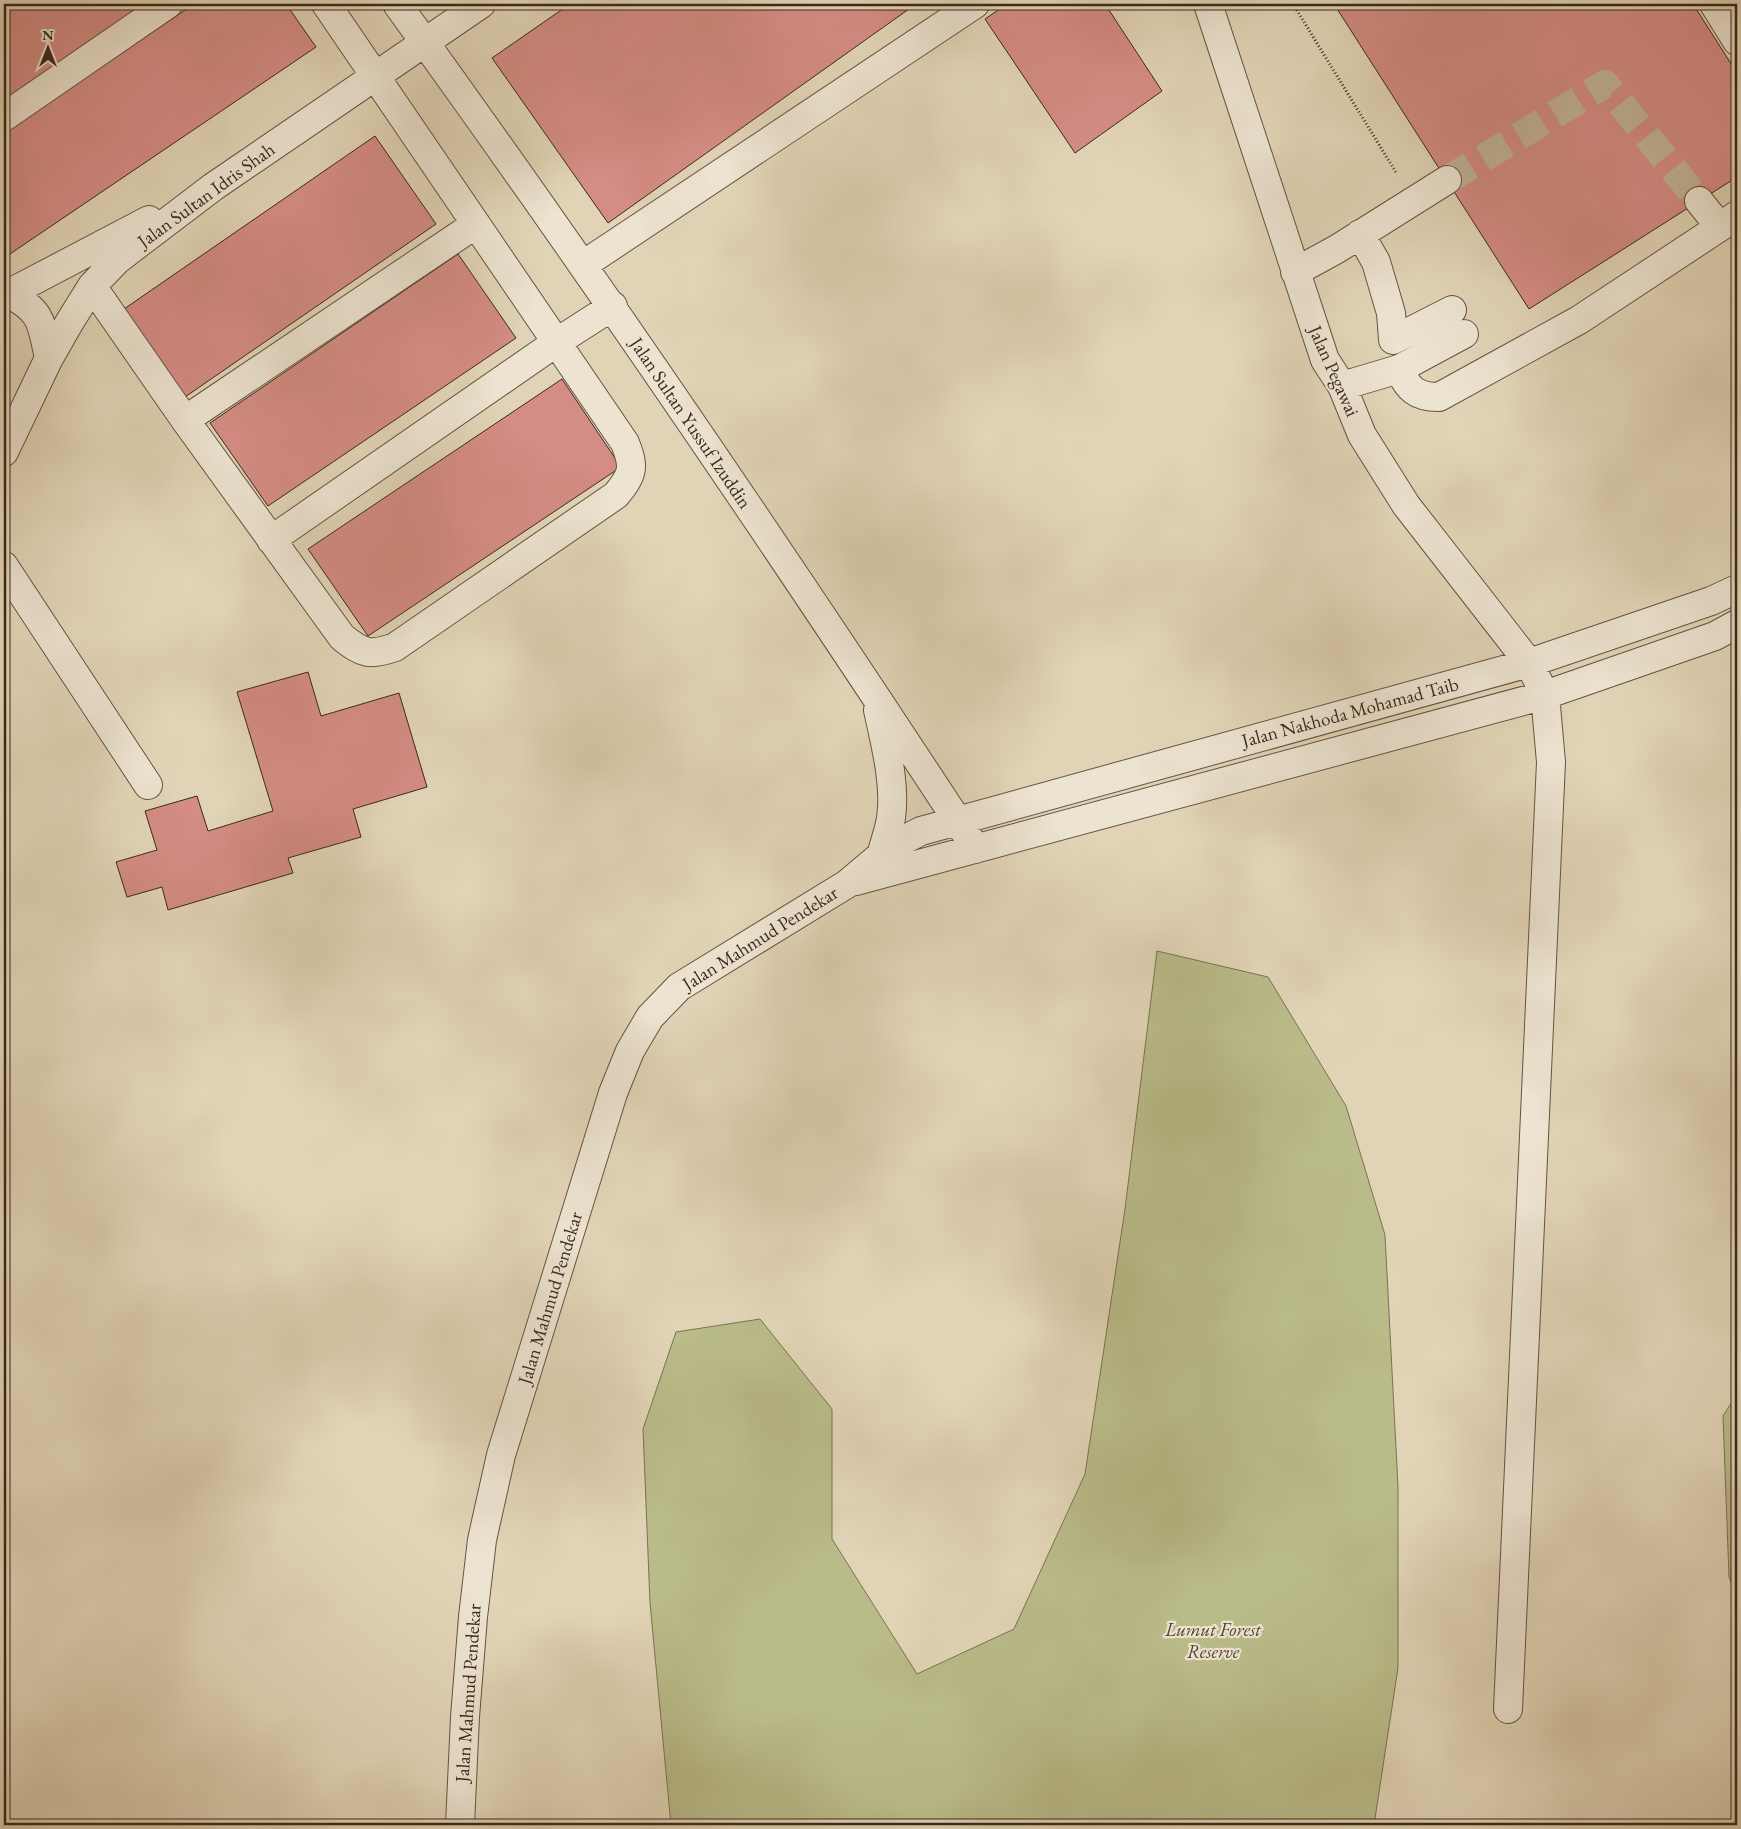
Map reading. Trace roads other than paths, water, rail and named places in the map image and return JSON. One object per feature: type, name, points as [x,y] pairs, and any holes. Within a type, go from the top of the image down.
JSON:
[{"type":"street","points":[[4,117],[168,4]]},
{"type":"street","points":[[92,286],[185,420],[342,638],[357,650],[376,653],[395,646],[616,495],[628,480],[632,461],[625,442],[326,4]]},
{"type":"street","name":"Jalan Sultan Yussuf Izuddin","points":[[397,4],[612,306],[875,695],[976,849]]},
{"type":"street","name":"Jalan Sultan Idris Shah","points":[[4,452],[49,358],[92,286],[118,260],[213,187],[481,4]]},
{"type":"street","points":[[583,265],[974,4]]},
{"type":"street","name":"Jalan Pegawai","points":[[1208,4],[1324,360],[1342,386],[1362,435],[1406,505],[1529,663],[1545,695]]},
{"type":"street","points":[[1714,4],[1737,41]]},
{"type":"street","points":[[1295,272],[1447,180]]},
{"type":"street","points":[[6,295],[213,187]]},
{"type":"street","points":[[1399,369],[1405,382],[1419,394],[1439,397],[1579,320],[1729,221],[1699,201]]},
{"type":"street","points":[[185,420],[476,224]]},
{"type":"street","points":[[1342,386],[1399,369],[1458,322],[1393,340],[1391,313],[1376,262],[1360,234]]},
{"type":"street","points":[[6,295],[25,302],[40,319],[49,358]]},
{"type":"street","points":[[271,540],[612,306]]},
{"type":"street","points":[[4,566],[148,785]]},
{"type":"street","name":"Jalan Nakhoda Mohamad Taib","points":[[958,821],[1529,663],[1693,607],[1737,589]]},
{"type":"street","name":"Jalan Nakhoda Mohamad Taib","points":[[976,849],[1545,695],[1715,636],[1737,624]]},
{"type":"street","points":[[875,695],[885,744],[892,794],[891,818],[881,856]]},
{"type":"street","points":[[1508,1709],[1551,762],[1545,695]]},
{"type":"street","name":"Jalan Mahmud Pendekar","points":[[460,1825],[472,1617],[486,1521],[501,1455],[612,1093],[630,1051],[650,1017],[679,987],[847,884],[892,846],[921,831],[958,821]]},
{"type":"street","name":"Jalan Mahmud Pendekar","points":[[847,884],[976,849]]},
{"type":"tunnel","points":[[1447,180],[1605,84],[1699,201]]},
{"type":"park label","name":"Lumut Forest Reserve","points":[[1213,1640]]}]
